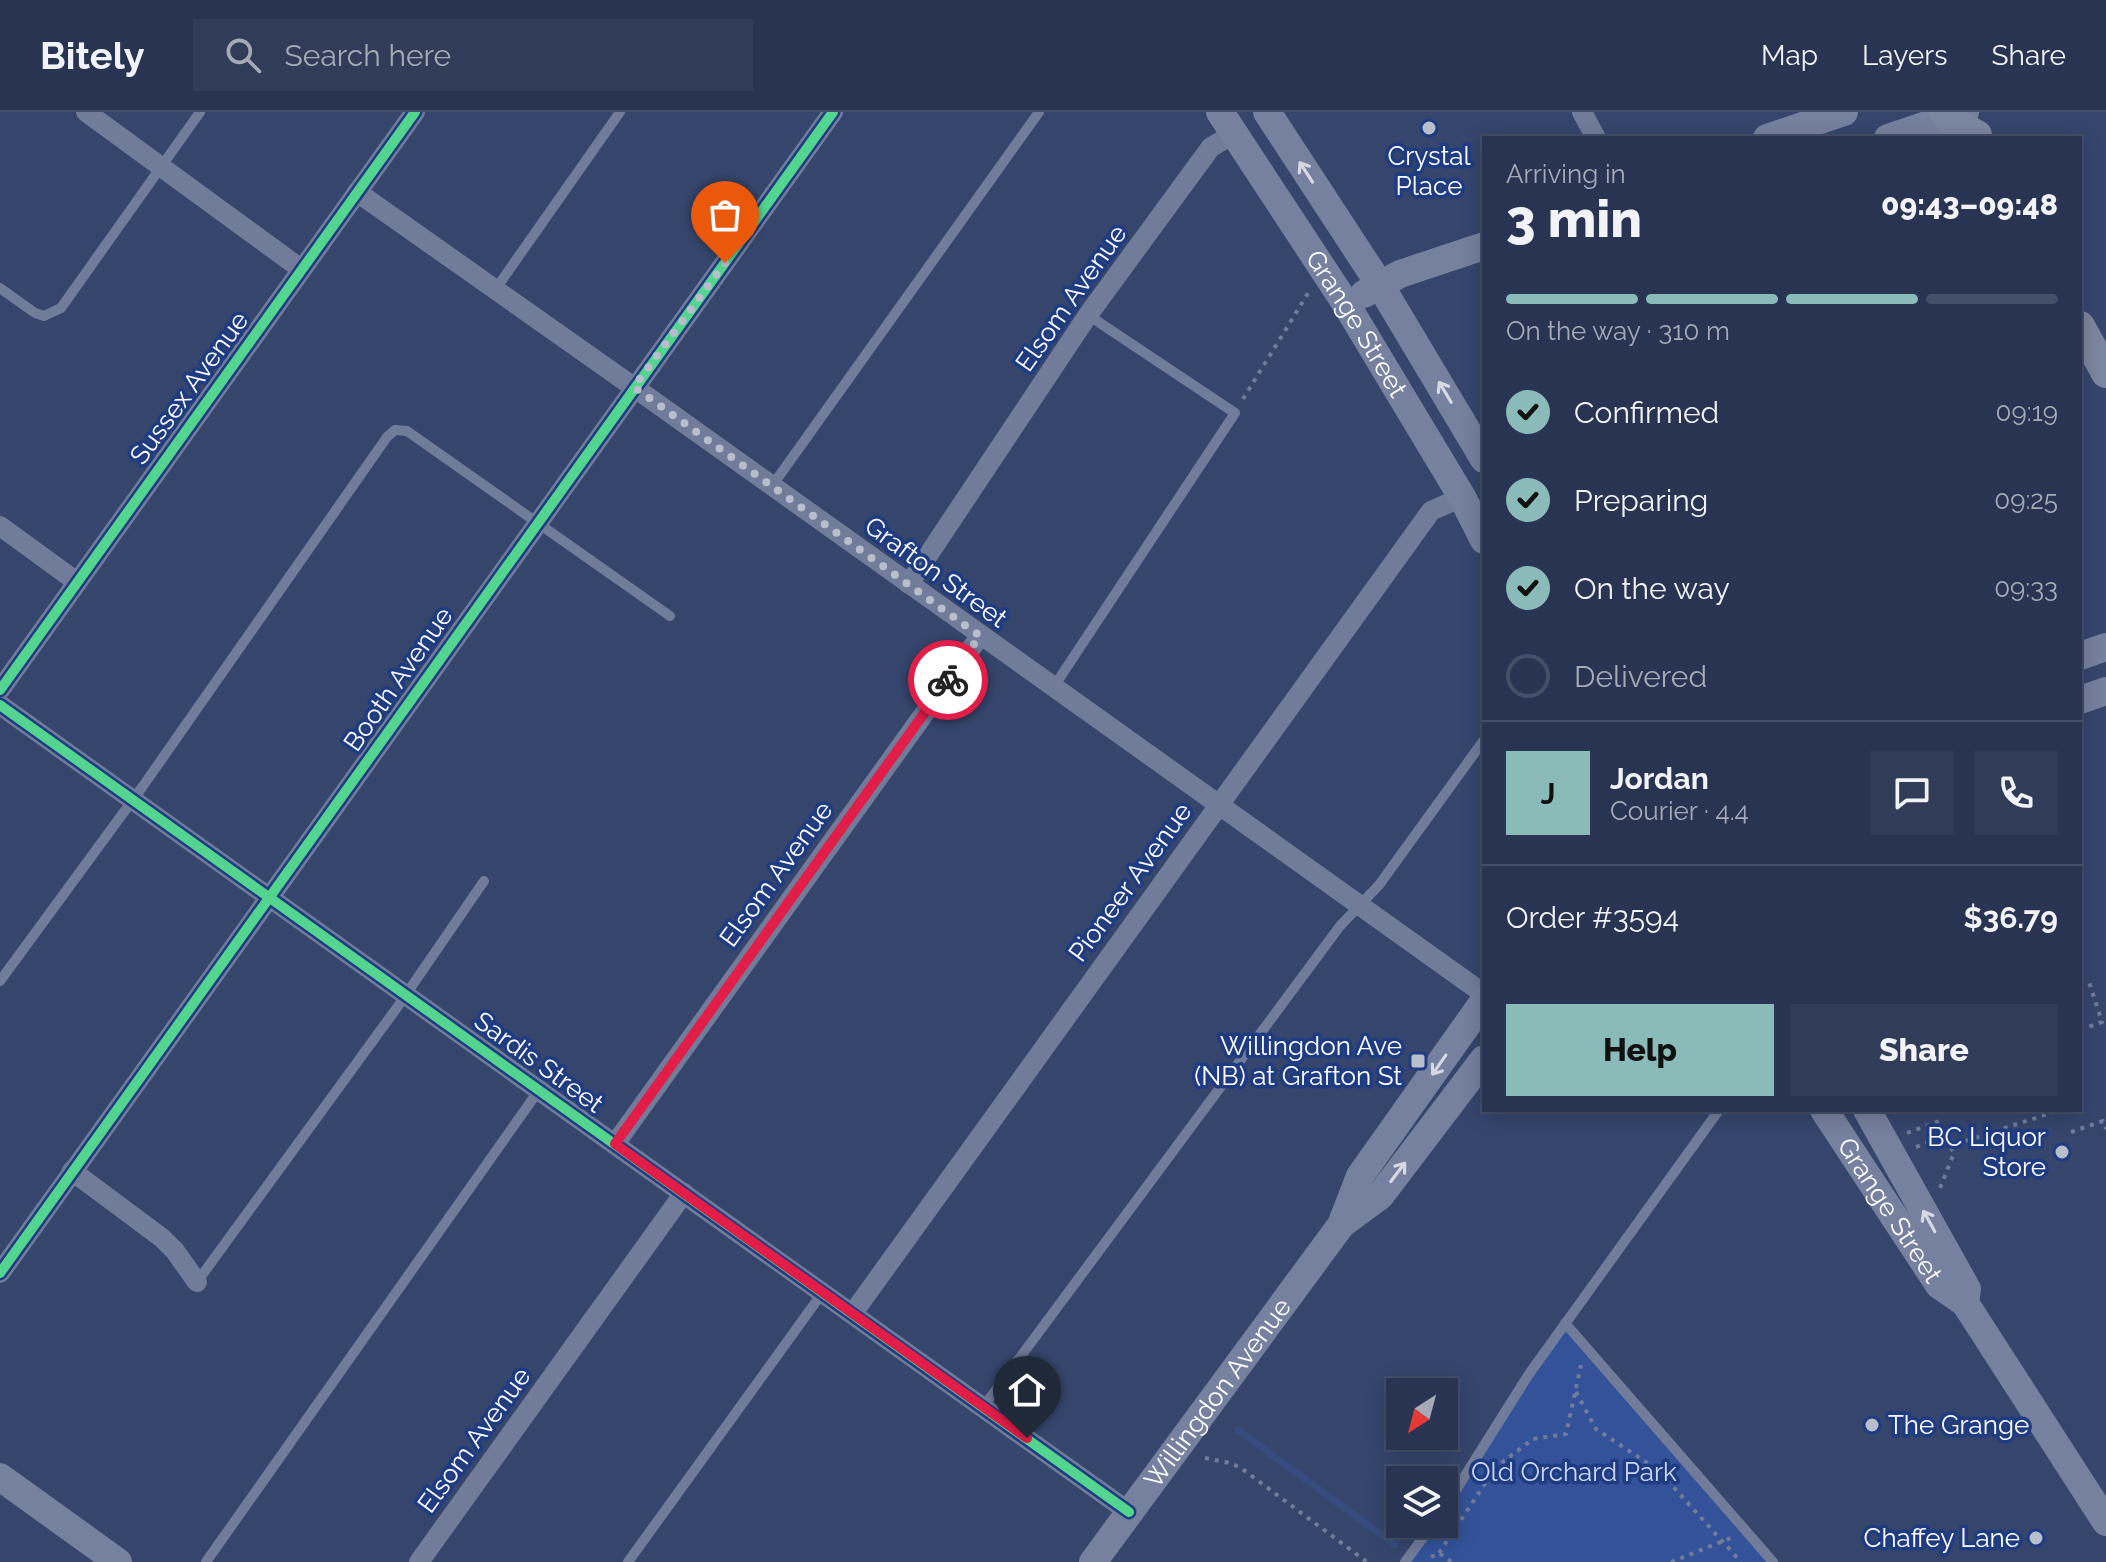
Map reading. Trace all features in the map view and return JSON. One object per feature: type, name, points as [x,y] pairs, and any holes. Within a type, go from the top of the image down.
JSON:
[{"type":"main road","name":"Grange Street","points":[[1267,112],[1380,285],[1482,456]]},
{"type":"main road","points":[[1773,136],[1844,112]]},
{"type":"main road","points":[[1897,136],[1966,121]]},
{"type":"main road","name":"Grange Street","points":[[1227,123],[1346,304],[1462,497],[1482,536]]},
{"type":"main road","points":[[1346,304],[1408,271],[1482,247]]},
{"type":"main road","points":[[2082,330],[2106,373]]},
{"type":"main road","points":[[2082,655],[2106,647]]},
{"type":"main road","points":[[2082,699],[2106,691]]},
{"type":"main road","name":"Willingdon Avenue","points":[[1093,1562],[1341,1225],[1360,1176],[1482,1004]]},
{"type":"main road","name":"Willingdon Avenue","points":[[1341,1225],[1380,1196],[1482,1062]]},
{"type":"main road","name":"Grange Street","points":[[1825,1112],[1939,1285],[1965,1303],[2106,1522]]},
{"type":"main road","name":"Grange Street","points":[[1868,1112],[1967,1289],[1965,1303]]},
{"type":"main road","points":[[0,1477],[118,1562]]},
{"type":"street","points":[[86,112],[301,269]]},
{"type":"street","name":"Sussex Avenue","points":[[0,690],[415,112]]},
{"type":"street","name":"Booth Avenue","points":[[0,1273],[833,112]]},
{"type":"street","points":[[1582,112],[1595,136]]},
{"type":"street","name":"Elsom Avenue","points":[[909,584],[1088,315],[1227,123]]},
{"type":"street","name":"Grafton Street","points":[[357,192],[1482,993]]},
{"type":"street","name":"Pioneer Avenue","points":[[853,1313],[1431,511],[1462,497]]},
{"type":"street","points":[[0,526],[77,582]]},
{"type":"street","name":"Elsom Avenue","points":[[615,1144],[980,636]]},
{"type":"street","name":"Sardis Street","points":[[0,705],[1129,1512]]},
{"type":"street","points":[[72,1171],[162,1238],[197,1282]]},
{"type":"street","name":"Elsom Avenue","points":[[419,1562],[684,1193]]},
{"type":"lane","points":[[0,288],[44,316],[61,308],[200,112]]},
{"type":"lane","points":[[495,290],[620,112]]},
{"type":"lane","points":[[772,486],[1039,112]]},
{"type":"lane","points":[[1053,688],[1235,413],[1088,315]]},
{"type":"lane","points":[[0,981],[133,800],[387,437],[395,430],[407,431],[670,616]]},
{"type":"lane","points":[[984,1406],[1340,926],[1379,885],[1482,743]]},
{"type":"lane","points":[[197,1282],[484,881]]},
{"type":"lane","points":[[206,1562],[539,1090]]},
{"type":"lane","points":[[1458,1487],[1529,1374],[1718,1112]]},
{"type":"lane","points":[[628,1562],[823,1292]]},
{"type":"lane","points":[[1565,1323],[1773,1562]]},
{"type":"lane","points":[[1405,1562],[1423,1538]]},
{"type":"path","points":[[1235,413],[1313,285]]},
{"type":"path","points":[[2082,1029],[2102,1022],[2088,979]]},
{"type":"path","points":[[1950,1146],[2054,1112]]},
{"type":"path","points":[[1915,1129],[1942,1120]]},
{"type":"path","points":[[2071,1132],[2103,1121],[2106,1129]]},
{"type":"path","points":[[1910,1149],[1947,1136],[1954,1153],[1938,1198]]},
{"type":"path","points":[[1422,1562],[1439,1553],[1496,1467],[1533,1439],[1566,1434],[1585,1347]]},
{"type":"path","points":[[1576,1392],[1596,1429],[1658,1470],[1741,1562]]},
{"type":"path","points":[[1205,1458],[1241,1468],[1367,1562]]},
{"type":"path","points":[[1671,1562],[1748,1532]]},
{"type":"path","points":[[1439,1553],[1452,1562]]},
{"type":"green space","name":"Old Orchard Park","points":[[1565,1323],[1773,1562],[1405,1562],[1423,1538],[1458,1538],[1458,1487]]},
{"type":"waterway","points":[[1238,1430],[1395,1545]]},
{"type":"cycle path","points":[[0,690],[415,112]]},
{"type":"cycle path","points":[[0,1273],[833,112]]},
{"type":"cycle path","points":[[0,705],[1129,1512]]},
{"type":"way so far","points":[[725,263],[634,387],[980,636],[948,680]]},
{"type":"place","name":"Crystal Place","points":[[1429,128]]},
{"type":"place","name":"Willingdon Ave (NB) at Grafton St","points":[[1418,1061]]},
{"type":"place","name":"BC Liquor Store","points":[[2062,1152]]},
{"type":"place","name":"The Grange","points":[[1872,1425]]},
{"type":"place","name":"Chaffey Lane","points":[[2036,1538]]},
{"type":"route","points":[[948,680],[615,1144],[1027,1438]]}]
